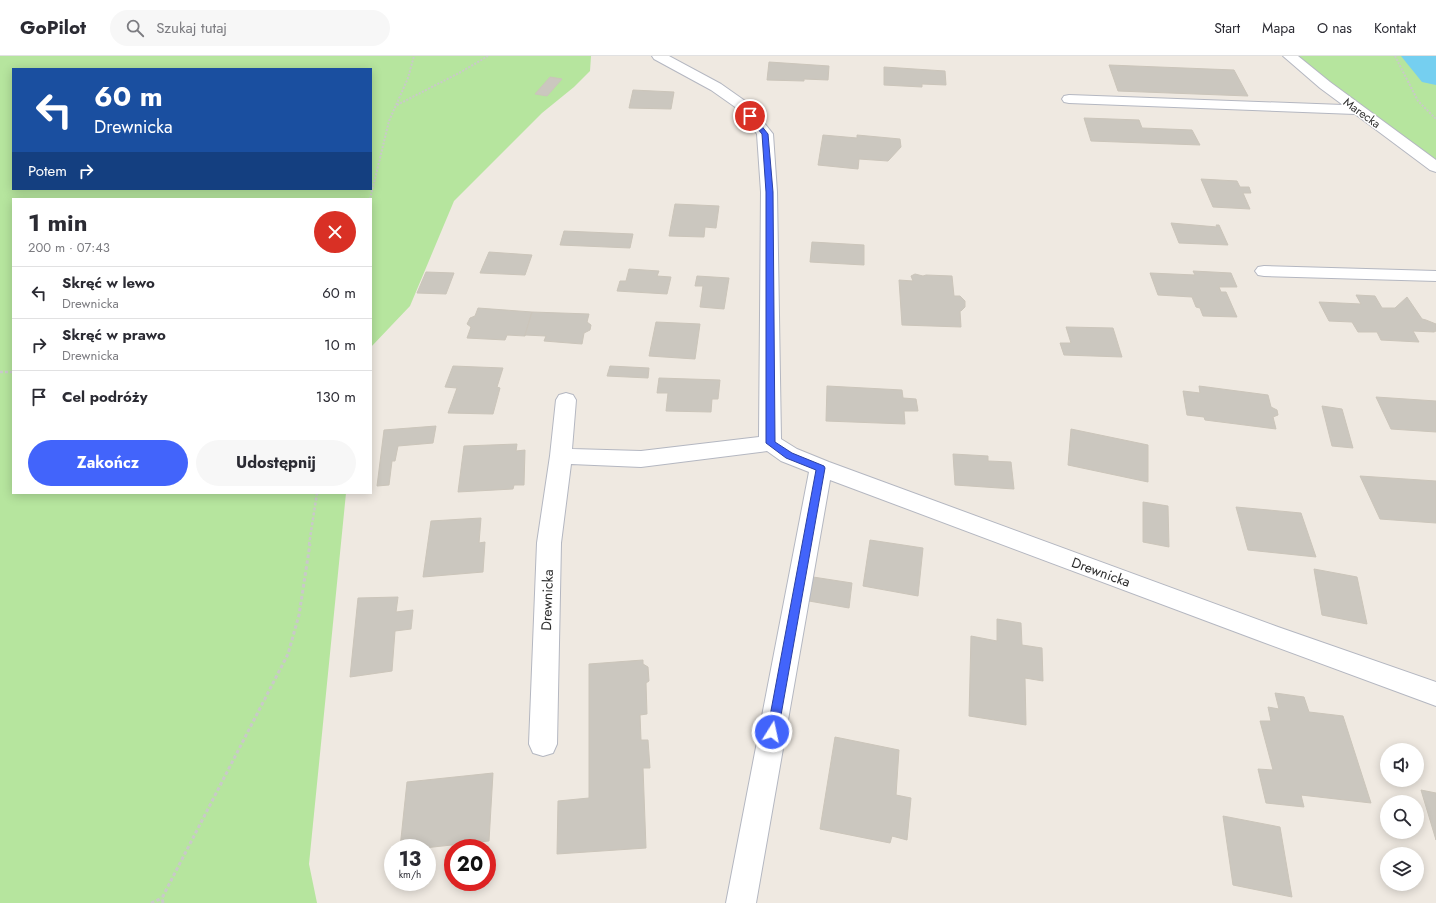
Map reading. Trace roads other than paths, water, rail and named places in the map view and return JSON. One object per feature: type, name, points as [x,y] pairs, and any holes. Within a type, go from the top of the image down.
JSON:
[{"type":"street","points":[[561,456],[641,459],[770,443],[769,192],[765,134],[743,106],[716,87],[659,56]]},
{"type":"street","name":"Marecka","points":[[1290,56],[1324,85],[1436,167]]},
{"type":"street","points":[[1070,99],[1358,110]]},
{"type":"street","points":[[1264,271],[1436,276]]},
{"type":"street","name":"Drewnicka","points":[[543,744],[549,543],[561,456],[566,400]]},
{"type":"street","name":"Drewnicka","points":[[770,443],[789,455],[821,468],[1269,634],[1436,694]]},
{"type":"street","points":[[741,903],[821,468]]},
{"type":"waterway","points":[[1421,56],[1436,73]]}]
